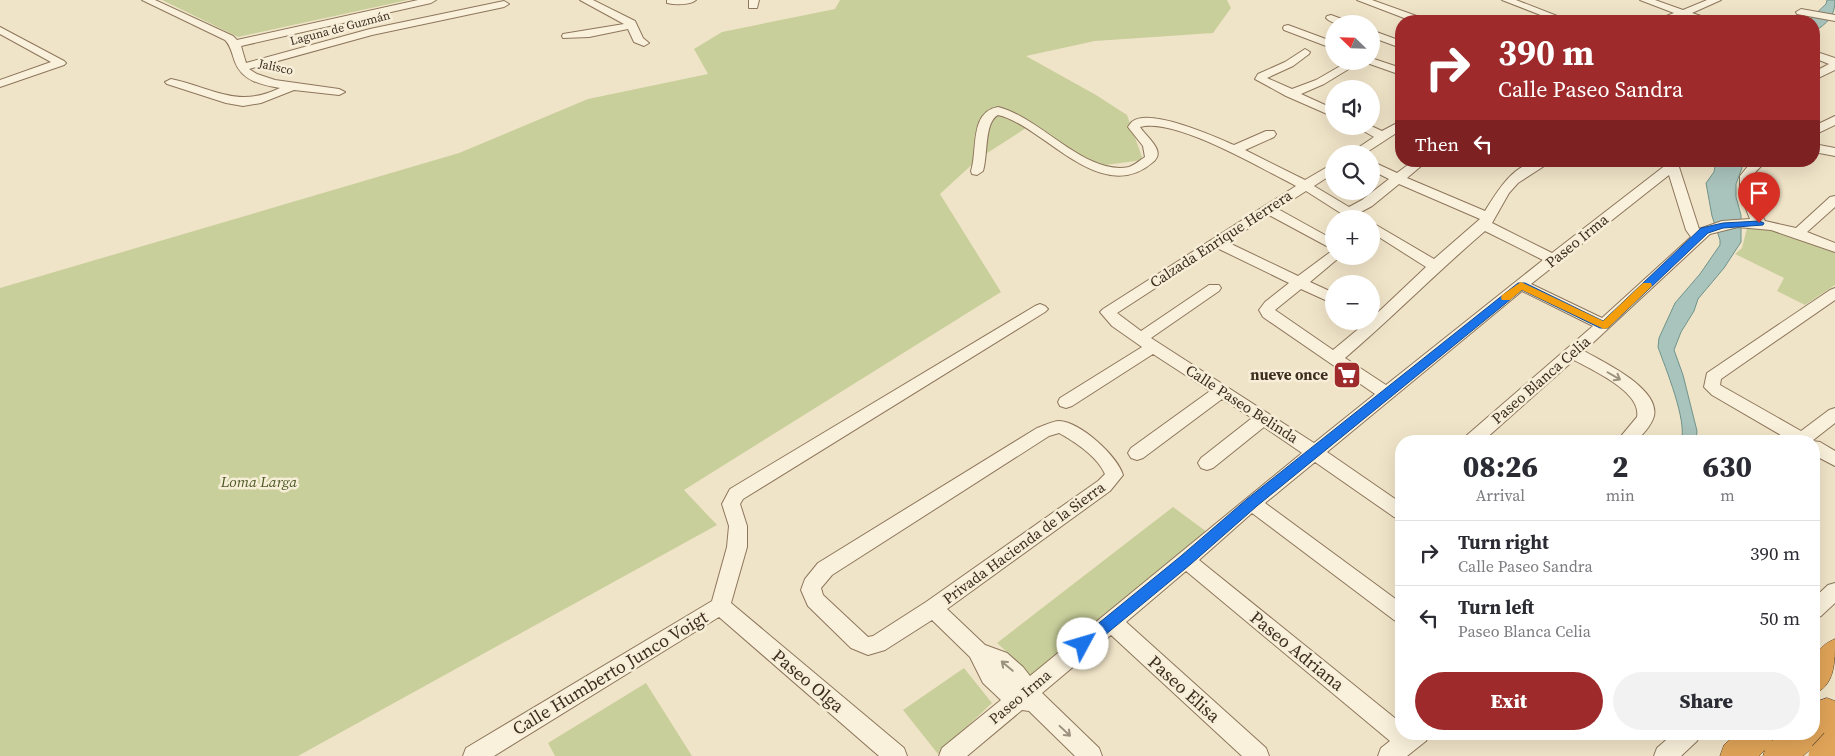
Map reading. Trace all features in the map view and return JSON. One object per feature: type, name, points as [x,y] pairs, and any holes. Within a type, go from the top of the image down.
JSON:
[{"type":"highway","points":[[1820,672],[1835,653]]},
{"type":"highway","points":[[1736,756],[1753,740]]},
{"type":"highway","points":[[1814,740],[1823,756]]},
{"type":"highway","points":[[1817,740],[1832,756]]},
{"type":"street","points":[[147,0],[214,30],[235,44],[431,0]]},
{"type":"street","points":[[585,0],[600,3],[633,25],[638,40],[644,43]]},
{"type":"street","points":[[671,1],[691,0]]},
{"type":"street","points":[[1362,0],[1404,15]]},
{"type":"street","points":[[1507,0],[1548,15]]},
{"type":"street","points":[[1645,0],[1679,15]]},
{"type":"street","points":[[1687,15],[1716,0]]},
{"type":"street","points":[[1688,15],[1727,0]]},
{"type":"street","name":"Laguna de Guzmán","points":[[243,67],[370,32],[504,4]]},
{"type":"street","points":[[1799,15],[1807,10],[1833,17]]},
{"type":"street","points":[[567,36],[589,34],[633,25]]},
{"type":"street","points":[[1288,28],[1325,42]]},
{"type":"street","points":[[0,30],[60,63]]},
{"type":"street","points":[[1380,37],[1395,43]]},
{"type":"street","name":"Jalisco","points":[[235,44],[243,67],[254,78],[293,86],[339,92]]},
{"type":"street","points":[[1305,52],[1289,64],[1262,76],[1261,79],[1325,110]]},
{"type":"street","points":[[1820,56],[1835,62]]},
{"type":"street","points":[[0,84],[60,63]]},
{"type":"street","points":[[1380,64],[1395,69]]},
{"type":"street","points":[[1820,73],[1835,65]]},
{"type":"street","points":[[1290,94],[1341,70]]},
{"type":"street","points":[[1820,76],[1835,78]]},
{"type":"street","points":[[171,82],[238,102],[260,100],[293,86]]},
{"type":"street","points":[[977,171],[981,163],[984,126],[989,114],[996,111],[1005,112],[1019,119],[1065,151],[1087,163],[1111,170],[1134,169],[1151,158],[1150,144],[1136,131],[1134,125],[1141,121],[1155,121],[1196,134],[1234,150],[1308,187],[1345,210]]},
{"type":"street","points":[[1820,128],[1835,120]]},
{"type":"street","points":[[1368,145],[1395,128]]},
{"type":"street","points":[[1234,150],[1270,134]]},
{"type":"street","points":[[1380,145],[1395,135]]},
{"type":"street","points":[[1820,141],[1835,144]]},
{"type":"street","points":[[1820,149],[1835,152]]},
{"type":"street","points":[[1361,210],[1413,167]]},
{"type":"street","points":[[1380,315],[1487,222],[1502,192],[1513,180],[1536,167]]},
{"type":"street","name":"Paseo Irma","points":[[950,756],[1028,698],[1111,622],[1314,452],[1670,167]]},
{"type":"street","name":"Paseo Irma","points":[[1676,167],[1693,230],[1702,234]]},
{"type":"street","points":[[1754,167],[1746,176],[1745,185],[1755,223]]},
{"type":"street","points":[[1380,170],[1487,222],[1553,259]]},
{"type":"street","name":"Calzada Enrique Herrera","points":[[1110,314],[1222,246],[1274,212],[1325,174]]},
{"type":"street","name":"Calzada Enrique Herrera","points":[[1110,314],[1308,187],[1325,178]]},
{"type":"street","points":[[1799,232],[1835,200]]},
{"type":"street","points":[[1274,212],[1325,241]]},
{"type":"street","points":[[1702,234],[1723,226],[1755,223],[1799,232],[1835,248]]},
{"type":"street","points":[[1380,232],[1435,266]]},
{"type":"street","name":"Paseo Blanca Celia","points":[[1479,435],[1604,326],[1702,234]]},
{"type":"street","points":[[1222,246],[1325,295]]},
{"type":"street","points":[[1325,262],[1270,304],[1267,310],[1268,314],[1387,394]]},
{"type":"street","points":[[1521,285],[1604,326]]},
{"type":"street","points":[[1066,402],[1147,342],[1214,288]]},
{"type":"street","points":[[1793,435],[1718,391],[1712,387],[1711,382],[1713,377],[1835,293]]},
{"type":"street","points":[[720,606],[738,547],[738,526],[732,504],[733,498],[741,490],[1040,309]]},
{"type":"street","name":"Calle Paseo Belinda","points":[[1110,314],[1147,342],[1395,505]]},
{"type":"street","points":[[1333,359],[1363,330]]},
{"type":"street","points":[[1572,352],[1620,379],[1631,387],[1644,404],[1646,413],[1642,425],[1632,435]]},
{"type":"street","points":[[1137,453],[1222,391]]},
{"type":"street","points":[[1812,435],[1835,414]]},
{"type":"street","points":[[1207,463],[1264,418]]},
{"type":"street","name":"Privada Hacienda de la Sierra","points":[[1059,427],[1069,430],[1109,462],[1114,470],[1114,475],[1104,486],[933,608],[885,641],[868,646],[854,639],[815,600],[811,590],[812,585],[825,569],[1049,429],[1059,427]]},
{"type":"street","points":[[1820,450],[1835,459]]},
{"type":"street","points":[[1252,503],[1395,610]]},
{"type":"street","name":"Paseo Adriana","points":[[1186,560],[1395,724]]},
{"type":"street","points":[[1820,605],[1835,591]]},
{"type":"street","name":"Calle Humberto Junco Voigt","points":[[474,756],[720,606]]},
{"type":"street","name":"Paseo Olga","points":[[720,606],[896,756]]},
{"type":"street","points":[[933,608],[978,652],[984,670],[997,686],[1028,698],[1091,756]]},
{"type":"street","name":"Paseo Elisa","points":[[1111,622],[1258,756]]},
{"type":"street","points":[[1389,756],[1410,740]]},
{"type":"street","points":[[1665,756],[1682,740]]},
{"type":"green space","points":[[162,0],[408,0],[238,37]]},
{"type":"green space","name":"Loma Larga","points":[[840,0],[1227,0],[1231,8],[1213,33],[1095,41],[1026,56],[1096,95],[1127,115],[1143,160],[1098,166],[1026,128],[978,159],[940,194],[1001,292],[684,490],[717,525],[298,756],[0,756],[0,288],[459,153],[588,99],[708,74],[694,49],[722,32],[835,9]]},
{"type":"green space","points":[[1747,228],[1770,229],[1835,253],[1835,285],[1805,305],[1777,291],[1784,278],[1735,254],[1742,248]]},
{"type":"green space","points":[[1173,507],[1207,532],[1029,676],[1022,666],[997,643]]},
{"type":"green space","points":[[964,668],[992,703],[938,754],[903,710]]},
{"type":"green space","points":[[646,683],[692,756],[555,756],[548,743]]},
{"type":"water","points":[[1827,0],[1835,0],[1832,15],[1820,27],[1820,15],[1814,15],[1826,4]]},
{"type":"water","points":[[1715,167],[1742,167],[1736,184],[1736,197],[1741,215],[1741,242],[1724,268],[1698,299],[1674,350],[1683,375],[1697,431],[1697,435],[1682,435],[1679,408],[1658,347],[1659,338],[1675,303],[1700,274],[1720,245],[1706,183],[1714,172]]},
{"type":"slow traffic","points":[[1506,298],[1521,285],[1604,326],[1647,286]]},
{"type":"place","name":"nueve once","points":[[1347,375]]},
{"type":"route","points":[[1083,644],[1314,452],[1356,421],[1521,285],[1604,326],[1699,238],[1705,230],[1712,227],[1735,224],[1759,223]]}]
